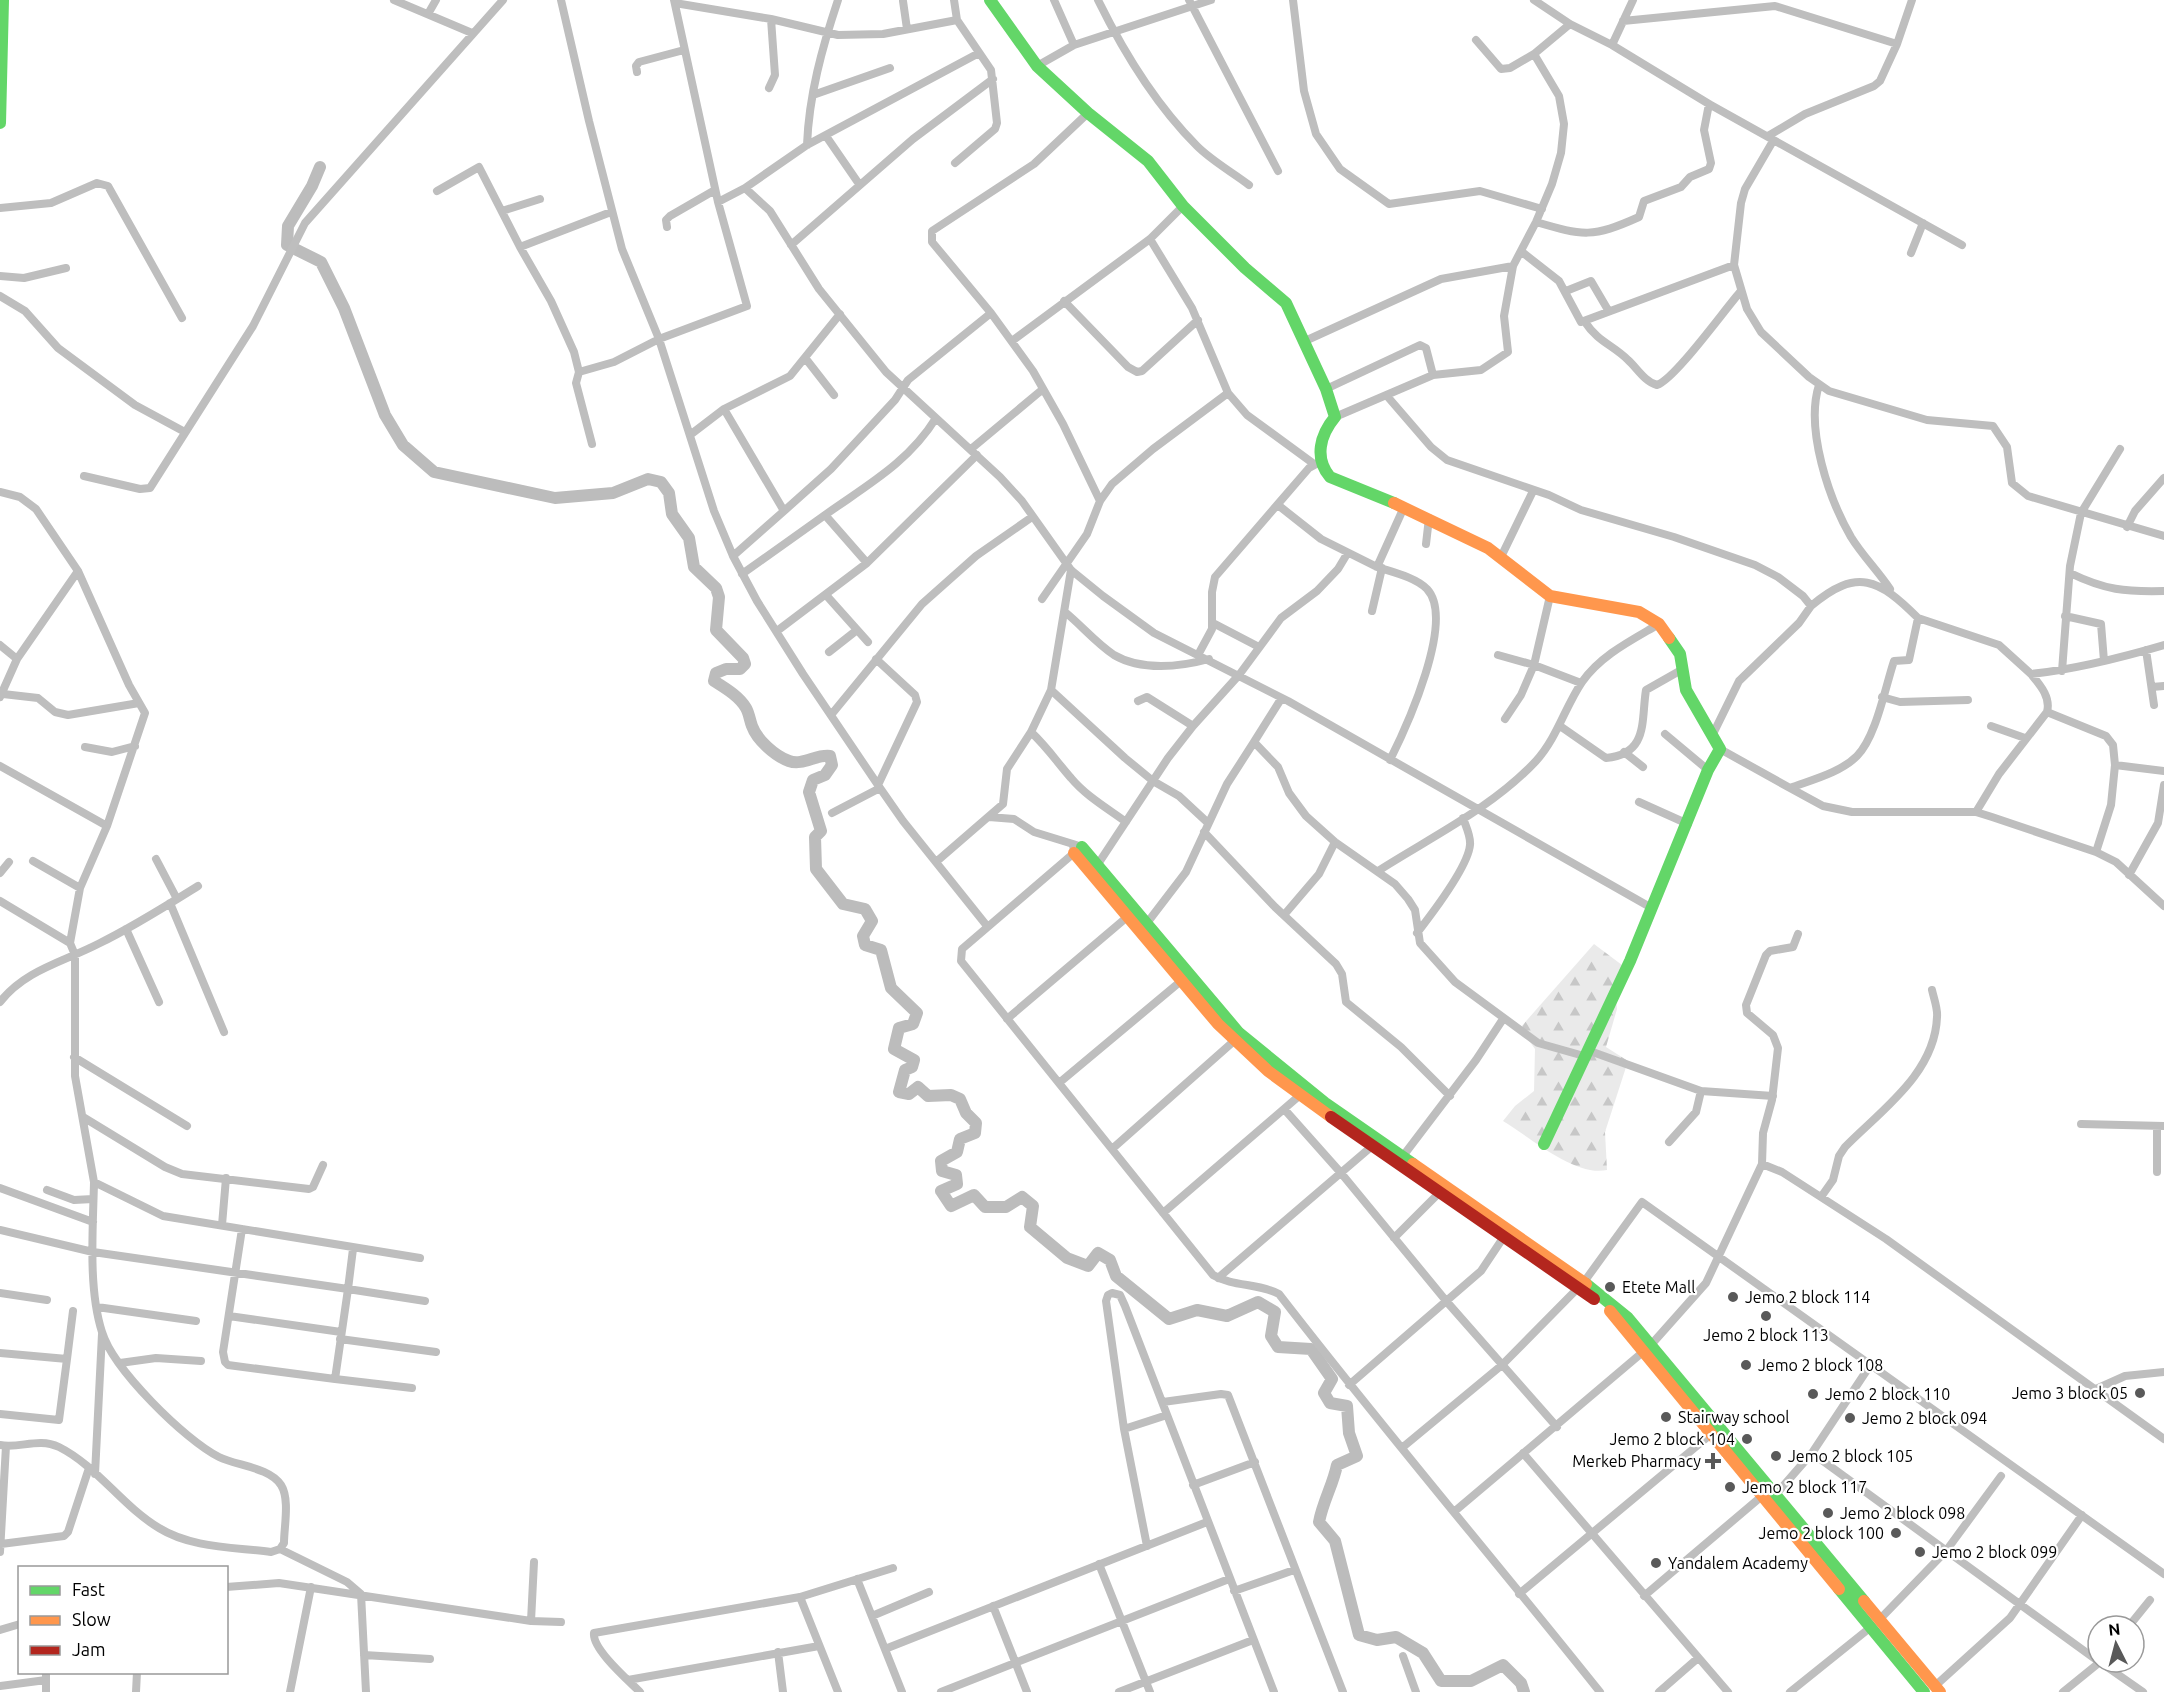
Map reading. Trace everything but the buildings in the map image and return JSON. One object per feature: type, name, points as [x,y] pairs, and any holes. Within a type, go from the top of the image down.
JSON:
[{"type":"main road","points":[[0,123],[3,0]]},
{"type":"main road","points":[[990,0],[1037,66],[1088,113],[1148,160],[1184,206],[1245,268],[1286,303],[1326,389],[1335,417],[1326,432],[1316,463],[1330,477],[1429,518],[1488,548],[1550,596],[1639,612],[1659,624],[1680,654],[1686,690],[1720,749],[1708,770],[1688,824],[1650,907],[1630,961],[1544,1144]]},
{"type":"main road","points":[[1077,848],[1098,864],[1148,922],[1222,1021],[1234,1041],[1299,1096],[1371,1146],[1420,1174],[1628,1318],[1710,1435],[1762,1496],[1801,1535],[1933,1690]]},
{"type":"main road","points":[[1077,848],[1126,918],[1181,981],[1222,1021],[1325,1103],[1403,1156],[1439,1193],[1503,1238],[1581,1285]]},
{"type":"main road","points":[[1647,1348],[1777,1494],[1801,1535]]},
{"type":"street","points":[[394,0],[472,33]]},
{"type":"street","points":[[428,14],[436,0]]},
{"type":"street","points":[[84,476],[146,490],[150,488],[183,431],[242,344],[305,223],[472,33],[504,0]]},
{"type":"street","points":[[561,0],[611,212],[622,249],[659,339],[714,510],[733,556],[777,632],[879,787],[987,927]]},
{"type":"street","points":[[807,145],[809,111],[827,33],[838,0]]},
{"type":"street","points":[[954,0],[957,20],[991,70],[997,126],[955,163]]},
{"type":"street","points":[[1054,0],[1074,45]]},
{"type":"street","points":[[1098,0],[1114,32],[1153,95],[1197,146],[1249,185]]},
{"type":"street","points":[[1037,66],[1074,45],[1189,3],[1211,0]]},
{"type":"street","points":[[1293,0],[1304,91],[1310,117],[1316,134],[1340,169],[1389,204],[1480,191],[1542,209]]},
{"type":"street","points":[[1534,0],[1570,24],[1612,45],[1708,104],[1962,245]]},
{"type":"street","points":[[1612,45],[1633,0]]},
{"type":"street","points":[[1912,0],[1897,44],[1880,81],[1874,86],[1805,114],[1770,138],[1745,189],[1741,203],[1734,264],[1747,309],[1761,332],[1819,385],[1829,391],[1927,420],[1993,426],[2007,447],[2010,478],[2015,487],[2046,503],[2164,536]]},
{"type":"street","points":[[903,1],[907,29]]},
{"type":"street","points":[[579,372],[614,362],[659,339],[747,306],[715,190],[675,2],[771,19],[827,33],[884,34],[957,20]]},
{"type":"street","points":[[1189,3],[1278,171]]},
{"type":"street","points":[[1623,21],[1776,3],[1897,44]]},
{"type":"street","points":[[769,88],[775,75],[771,19]]},
{"type":"street","points":[[1476,40],[1502,69],[1510,68],[1534,54],[1570,24]]},
{"type":"street","points":[[637,72],[636,66],[639,62],[684,50]]},
{"type":"street","points":[[718,201],[745,188],[807,145],[979,53]]},
{"type":"street","points":[[1335,417],[1433,375],[1473,373],[1508,352],[1504,316],[1513,266],[1542,209],[1561,153],[1564,124],[1559,96],[1534,54]]},
{"type":"street","points":[[813,95],[890,68]]},
{"type":"street","points":[[791,245],[913,139],[993,79]]},
{"type":"street","points":[[1536,222],[1577,234],[1616,227],[1639,217],[1644,201],[1681,187],[1690,177],[1709,169],[1712,163],[1704,130],[1708,104]]},
{"type":"street","points":[[1088,113],[1034,164],[932,231],[932,242],[1012,341],[1043,389],[1100,501]]},
{"type":"street","points":[[826,136],[859,184]]},
{"type":"street","points":[[437,191],[479,167],[551,301],[574,352],[579,372],[576,383],[592,444]]},
{"type":"street","points":[[0,208],[51,203],[97,183],[104,183],[108,186],[182,318]]},
{"type":"street","points":[[745,188],[770,212],[819,290],[886,372],[1000,477],[1070,567],[1154,633],[1239,675],[1650,907]]},
{"type":"street","points":[[667,227],[665,222],[670,216],[715,190]]},
{"type":"street","points":[[502,211],[540,199]]},
{"type":"street","points":[[1012,341],[1150,239],[1184,206]]},
{"type":"street","points":[[520,247],[611,212]]},
{"type":"street","points":[[1911,253],[1923,223]]},
{"type":"street","points":[[1150,239],[1176,277],[1198,320],[1228,393],[1246,415],[1316,463],[1215,577],[1212,592],[1213,623],[1198,655]]},
{"type":"street","points":[[1522,252],[1545,269],[1566,291],[1577,320],[1585,322],[1601,342],[1629,360],[1650,382],[1657,386],[1683,360],[1741,291]]},
{"type":"street","points":[[1585,322],[1608,310],[1638,302],[1734,264]]},
{"type":"street","points":[[1305,341],[1441,279],[1513,266]]},
{"type":"street","points":[[0,276],[24,278],[66,268]]},
{"type":"street","points":[[1566,291],[1591,281],[1608,310]]},
{"type":"street","points":[[0,296],[25,311],[57,348],[135,405],[183,431]]},
{"type":"street","points":[[1064,301],[1128,368],[1137,372],[1142,371],[1198,320]]},
{"type":"street","points":[[733,556],[831,469],[928,361],[990,313]]},
{"type":"street","points":[[690,435],[724,409],[790,376],[840,314]]},
{"type":"street","points":[[1326,389],[1420,345],[1426,348],[1433,375]]},
{"type":"street","points":[[806,359],[834,395]]},
{"type":"street","points":[[1819,385],[1814,410],[1825,475],[1852,538],[1892,592],[1918,618],[2000,645],[2031,674],[2044,690],[2049,704],[2047,712],[2025,738],[1976,812]]},
{"type":"street","points":[[777,632],[867,563],[974,452],[1043,389]]},
{"type":"street","points":[[1042,598],[1070,567],[1087,534],[1100,501],[1112,484],[1228,393]]},
{"type":"street","points":[[1387,396],[1431,447],[1447,460],[1581,510],[1674,537],[1755,565],[1778,577],[1803,596],[1810,606]]},
{"type":"street","points":[[724,409],[784,512]]},
{"type":"street","points":[[742,574],[899,464],[924,437],[936,418]]},
{"type":"street","points":[[2062,671],[2070,573],[2081,513],[2121,449]]},
{"type":"street","points":[[2127,526],[2135,512],[2164,478]]},
{"type":"street","points":[[1501,557],[1533,491]]},
{"type":"street","points":[[0,492],[20,497],[36,509],[78,572],[146,717],[107,826],[80,888],[70,944]]},
{"type":"street","points":[[1278,505],[1321,539],[1347,554],[1418,582],[1428,590],[1436,608],[1431,653],[1422,684],[1408,723],[1390,760]]},
{"type":"street","points":[[1372,610],[1379,568],[1404,507]]},
{"type":"street","points":[[825,515],[867,563]]},
{"type":"street","points":[[831,715],[922,604],[976,556],[1032,517]]},
{"type":"street","points":[[1426,544],[1429,518]]},
{"type":"street","points":[[1098,864],[1193,726],[1239,675],[1281,618],[1317,591],[1338,569],[1347,554]]},
{"type":"street","points":[[936,862],[1005,803],[1007,769],[1031,732],[1051,690],[1065,612],[1070,567]]},
{"type":"street","points":[[78,572],[17,659],[1,696],[38,698],[55,712],[68,715],[139,703]]},
{"type":"street","points":[[2070,573],[2105,588],[2131,593],[2164,591]]},
{"type":"street","points":[[1712,736],[1739,681],[1799,623],[1810,606],[1839,585],[1848,582],[1871,584],[1892,592]]},
{"type":"street","points":[[826,595],[868,642]]},
{"type":"street","points":[[1505,719],[1521,695],[1534,665],[1550,596]]},
{"type":"street","points":[[1065,612],[1114,654],[1133,663],[1176,666],[1209,659]]},
{"type":"street","points":[[2065,616],[2101,624],[2104,661]]},
{"type":"street","points":[[1790,789],[1837,770],[1856,757],[1868,740],[1894,662],[1909,660],[1918,618]]},
{"type":"street","points":[[1213,623],[1259,647]]},
{"type":"street","points":[[1378,871],[1464,818],[1522,775],[1538,759],[1560,726],[1581,683],[1612,653],[1659,624]]},
{"type":"street","points":[[829,651],[857,630]]},
{"type":"street","points":[[0,645],[17,659]]},
{"type":"street","points":[[2031,674],[2062,671],[2164,645]]},
{"type":"street","points":[[2146,650],[2154,705]]},
{"type":"street","points":[[1498,655],[1549,668],[1581,683]]},
{"type":"street","points":[[832,813],[879,787],[917,702],[915,695],[876,659]]},
{"type":"street","points":[[1560,726],[1606,758],[1624,752],[1634,747],[1644,724],[1646,690],[1683,669]]},
{"type":"street","points":[[2152,687],[2164,686]]},
{"type":"street","points":[[1051,690],[1153,781],[1179,796],[1207,822]]},
{"type":"street","points":[[1138,701],[1147,697],[1193,726]]},
{"type":"street","points":[[1882,697],[1900,702],[1968,700]]},
{"type":"street","points":[[1148,922],[1186,872],[1207,822],[1237,766],[1281,699]]},
{"type":"street","points":[[2047,712],[2106,736],[2113,745],[2115,765],[2111,805],[2096,852]]},
{"type":"street","points":[[1991,726],[2025,738]]},
{"type":"street","points":[[1031,732],[1053,753],[1086,794],[1126,822]]},
{"type":"street","points":[[1665,734],[1708,770]]},
{"type":"street","points":[[1254,741],[1278,767],[1296,806],[1335,842],[1395,884],[1408,898],[1417,917],[1416,933],[1420,943],[1455,982],[1503,1019],[1546,1047],[1586,1053],[1701,1091],[1773,1096]]},
{"type":"street","points":[[85,747],[112,752],[135,746]]},
{"type":"street","points":[[1720,749],[1823,806],[1852,812],[1976,812],[2096,852],[2116,862],[2164,906]]},
{"type":"street","points":[[1624,752],[1643,767]]},
{"type":"street","points":[[2115,765],[2164,771]]},
{"type":"street","points":[[0,766],[107,826]]},
{"type":"street","points":[[2129,875],[2162,821],[2164,785]]},
{"type":"street","points":[[1639,802],[1688,824]]},
{"type":"street","points":[[989,817],[1014,819],[1034,832],[1077,848],[962,950],[960,956],[1007,1019],[1203,1263],[1218,1278],[1271,1289],[1279,1294],[1349,1385],[1403,1447],[1600,1692]]},
{"type":"street","points":[[1416,933],[1439,905],[1468,852],[1470,837],[1464,818]]},
{"type":"street","points":[[1204,832],[1284,915],[1336,964],[1342,974],[1346,1002],[1401,1047],[1450,1096]]},
{"type":"street","points":[[1284,915],[1319,874],[1335,842]]},
{"type":"street","points":[[156,859],[224,1032]]},
{"type":"street","points":[[33,861],[80,888]]},
{"type":"street","points":[[0,873],[9,862]]},
{"type":"street","points":[[0,1002],[10,989],[26,977],[126,929],[198,886]]},
{"type":"street","points":[[0,901],[70,944],[75,955],[74,1058],[94,1182],[93,1252],[97,1306],[102,1334],[92,1471],[68,1532],[63,1536],[1,1548],[3,1445],[40,1441],[59,1447],[92,1471],[158,1528],[184,1540],[271,1552],[280,1549],[284,1543],[285,1524],[285,1494],[281,1485],[265,1473],[220,1457],[189,1438],[166,1416],[120,1363],[102,1334]]},
{"type":"street","points":[[1007,1019],[1126,918]]},
{"type":"street","points":[[126,929],[159,1002]]},
{"type":"street","points":[[1455,1511],[1557,1427],[1647,1348],[1706,1283],[1762,1164],[1763,1133],[1773,1096],[1778,1048],[1773,1035],[1747,1013],[1746,1005],[1766,955],[1770,951],[1793,947],[1798,934]]},
{"type":"street","points":[[1059,1083],[1181,981]]},
{"type":"street","points":[[1821,1197],[1833,1180],[1839,1156],[1845,1147],[1891,1104],[1928,1052],[1937,1018],[1932,990]]},
{"type":"street","points":[[1403,1156],[1450,1096],[1503,1019]]},
{"type":"street","points":[[1112,1149],[1234,1041]]},
{"type":"street","points":[[74,1058],[187,1126]]},
{"type":"street","points":[[1669,1142],[1696,1112],[1701,1091]]},
{"type":"street","points":[[1163,1213],[1299,1096]]},
{"type":"street","points":[[1285,1110],[1341,1173],[1447,1302],[1557,1427]]},
{"type":"street","points":[[83,1117],[174,1172],[309,1189],[313,1187],[323,1165]]},
{"type":"street","points":[[2081,1124],[2160,1126],[2157,1172]]},
{"type":"street","points":[[1218,1278],[1371,1146]]},
{"type":"street","points":[[1762,1164],[1782,1172],[1821,1197],[1984,1307],[2164,1439]]},
{"type":"street","points":[[222,1225],[226,1178]]},
{"type":"street","points":[[94,1182],[163,1216],[353,1249],[420,1258]]},
{"type":"street","points":[[0,1188],[93,1222]]},
{"type":"street","points":[[47,1190],[74,1200],[93,1199]]},
{"type":"street","points":[[1394,1238],[1439,1193]]},
{"type":"street","points":[[1403,1447],[1503,1365],[1581,1285],[1642,1202],[2164,1574]]},
{"type":"street","points":[[242,1229],[223,1358],[228,1365],[412,1388]]},
{"type":"street","points":[[0,1230],[93,1252],[425,1301]]},
{"type":"street","points":[[1349,1385],[1481,1271],[1503,1238]]},
{"type":"street","points":[[334,1379],[353,1249]]},
{"type":"street","points":[[0,1293],[47,1300]]},
{"type":"street","points":[[1147,1546],[1124,1429],[1106,1301],[1108,1294],[1120,1295],[1125,1305],[1274,1692]]},
{"type":"street","points":[[97,1306],[196,1321]]},
{"type":"street","points":[[0,1414],[60,1420],[73,1311]]},
{"type":"street","points":[[229,1316],[436,1352]]},
{"type":"street","points":[[0,1353],[67,1359]]},
{"type":"street","points":[[120,1363],[156,1358],[201,1361]]},
{"type":"street","points":[[1777,1494],[1812,1453],[1871,1364]]},
{"type":"street","points":[[2096,1389],[2125,1376],[2164,1372]]},
{"type":"street","points":[[1163,1402],[1228,1395],[1343,1692]]},
{"type":"street","points":[[1124,1429],[1167,1415]]},
{"type":"street","points":[[1519,1594],[1710,1435]]},
{"type":"street","points":[[1524,1453],[1728,1692]]},
{"type":"street","points":[[1812,1453],[2086,1652]]},
{"type":"street","points":[[1193,1485],[1255,1462]]},
{"type":"street","points":[[1791,1692],[1875,1623],[1946,1551],[2001,1476]]},
{"type":"street","points":[[1644,1596],[1762,1496]]},
{"type":"street","points":[[1933,1690],[1989,1639],[2020,1604],[2082,1515]]},
{"type":"street","points":[[885,1649],[1207,1522]]},
{"type":"street","points":[[280,1549],[347,1581],[361,1594],[366,1692]]},
{"type":"street","points":[[531,1621],[534,1562]]},
{"type":"street","points":[[1099,1564],[1150,1692]]},
{"type":"street","points":[[640,1692],[613,1667],[594,1640],[594,1633],[598,1630],[671,1621],[800,1597],[893,1568]]},
{"type":"street","points":[[1234,1592],[1294,1570]]},
{"type":"street","points":[[857,1579],[902,1692]]},
{"type":"street","points":[[941,1692],[1229,1579]]},
{"type":"street","points":[[228,1587],[279,1583],[531,1621],[561,1622]]},
{"type":"street","points":[[290,1692],[311,1587]]},
{"type":"street","points":[[872,1616],[929,1592]]},
{"type":"street","points":[[800,1597],[838,1692]]},
{"type":"street","points":[[2139,1614],[2150,1600]]},
{"type":"street","points":[[993,1606],[1027,1692]]},
{"type":"street","points":[[0,1630],[18,1625]]},
{"type":"street","points":[[1119,1692],[1253,1640]]},
{"type":"street","points":[[628,1680],[819,1646]]},
{"type":"street","points":[[778,1652],[783,1692]]},
{"type":"street","points":[[364,1655],[430,1659]]},
{"type":"street","points":[[1403,1656],[1416,1692]]},
{"type":"street","points":[[1659,1692],[1698,1658]]},
{"type":"street","points":[[2063,1692],[2086,1673]]},
{"type":"street","points":[[136,1692],[137,1674]]},
{"type":"street","points":[[2117,1674],[2143,1692]]},
{"type":"street","points":[[0,1686],[46,1676],[46,1692]]},
{"type":"green space","points":[[1594,944],[1622,965],[1615,988],[1617,1009],[1606,1047],[1628,1061],[1605,1132],[1607,1170],[1594,1171],[1567,1162],[1503,1121],[1515,1106],[1534,1091],[1535,1049],[1520,1028]]},
{"type":"waterway","points":[[320,167],[312,186],[288,226],[287,245],[321,262],[344,308],[385,415],[403,445],[434,472],[555,498],[613,493],[648,479],[661,482],[669,493],[672,514],[689,538],[694,567],[716,588],[719,597],[716,630],[743,658],[745,664],[740,669],[726,669],[716,673],[714,681],[740,700],[747,710],[758,737],[778,755],[794,762],[830,756],[832,765],[825,775],[813,780],[809,792],[821,831],[815,837],[816,869],[843,904],[865,909],[872,921],[863,936],[865,945],[881,950],[891,988],[917,1013],[913,1024],[899,1028],[894,1049],[914,1060],[912,1067],[905,1070],[899,1092],[909,1094],[918,1087],[928,1096],[951,1095],[960,1099],[966,1113],[976,1123],[975,1133],[960,1139],[957,1152],[941,1161],[942,1171],[956,1175],[957,1184],[941,1191],[951,1206],[974,1195],[985,1207],[1006,1207],[1022,1197],[1033,1206],[1030,1227],[1067,1258],[1088,1266],[1098,1253],[1110,1260],[1116,1276],[1169,1319],[1197,1310],[1227,1316],[1258,1302],[1275,1312],[1271,1336],[1278,1347],[1311,1349],[1332,1379],[1324,1393],[1330,1403],[1347,1406],[1349,1433],[1357,1456],[1337,1465],[1319,1522],[1335,1541],[1359,1635],[1377,1640],[1396,1637],[1423,1653],[1441,1681],[1471,1681],[1503,1665],[1521,1683],[1524,1692]]},
{"type":"traffic: fast","points":[[0,123],[3,0]]},
{"type":"traffic: fast","points":[[990,0],[1037,66],[1088,113],[1148,161],[1183,206],[1245,268],[1286,303],[1326,389],[1335,417],[1326,431],[1321,447],[1325,470],[1330,477],[1394,503]]},
{"type":"traffic: fast","points":[[1544,1144],[1630,961],[1708,770],[1720,749],[1686,690],[1680,654],[1669,638]]},
{"type":"traffic: fast","points":[[1082,847],[1239,1033],[1325,1103],[1413,1164]]},
{"type":"traffic: fast","points":[[1586,1284],[1628,1318],[1864,1601]]},
{"type":"traffic: fast","points":[[1839,1589],[1924,1692]]},
{"type":"traffic: slow","points":[[1394,503],[1488,548],[1550,596],[1639,612],[1659,624],[1669,638]]},
{"type":"traffic: slow","points":[[1074,853],[1218,1024],[1268,1071],[1331,1117]]},
{"type":"traffic: slow","points":[[1413,1164],[1586,1284]]},
{"type":"traffic: slow","points":[[1610,1311],[1839,1589]]},
{"type":"traffic: slow","points":[[1864,1601],[1940,1692]]},
{"type":"traffic: jam","points":[[1331,1117],[1594,1299]]},
{"type":"place","name":"Etete Mall","points":[[1610,1287]]},
{"type":"place","name":"Jemo 2 block 114","points":[[1733,1297]]},
{"type":"place","name":"Jemo 2 block 113","points":[[1766,1316]]},
{"type":"place","name":"Jemo 2 block 108","points":[[1746,1365]]},
{"type":"place","name":"Jemo 3 block 05","points":[[2140,1393]]},
{"type":"place","name":"Jemo 2 block 110","points":[[1813,1394]]},
{"type":"place","name":"Stairway school","points":[[1666,1417]]},
{"type":"place","name":"Jemo 2 block 094","points":[[1850,1418]]},
{"type":"place","name":"Jemo 2 block 104","points":[[1747,1439]]},
{"type":"place","name":"Jemo 2 block 105","points":[[1776,1456]]},
{"type":"place","name":"Merkeb Pharmacy","points":[[1713,1461]]},
{"type":"place","name":"Jemo 2 block 117","points":[[1730,1487]]},
{"type":"place","name":"Jemo 2 block 098","points":[[1828,1513]]},
{"type":"place","name":"Jemo 2 block 100","points":[[1896,1533]]},
{"type":"place","name":"Jemo 2 block 099","points":[[1920,1552]]},
{"type":"place","name":"Yandalem Academy","points":[[1656,1563]]}]
